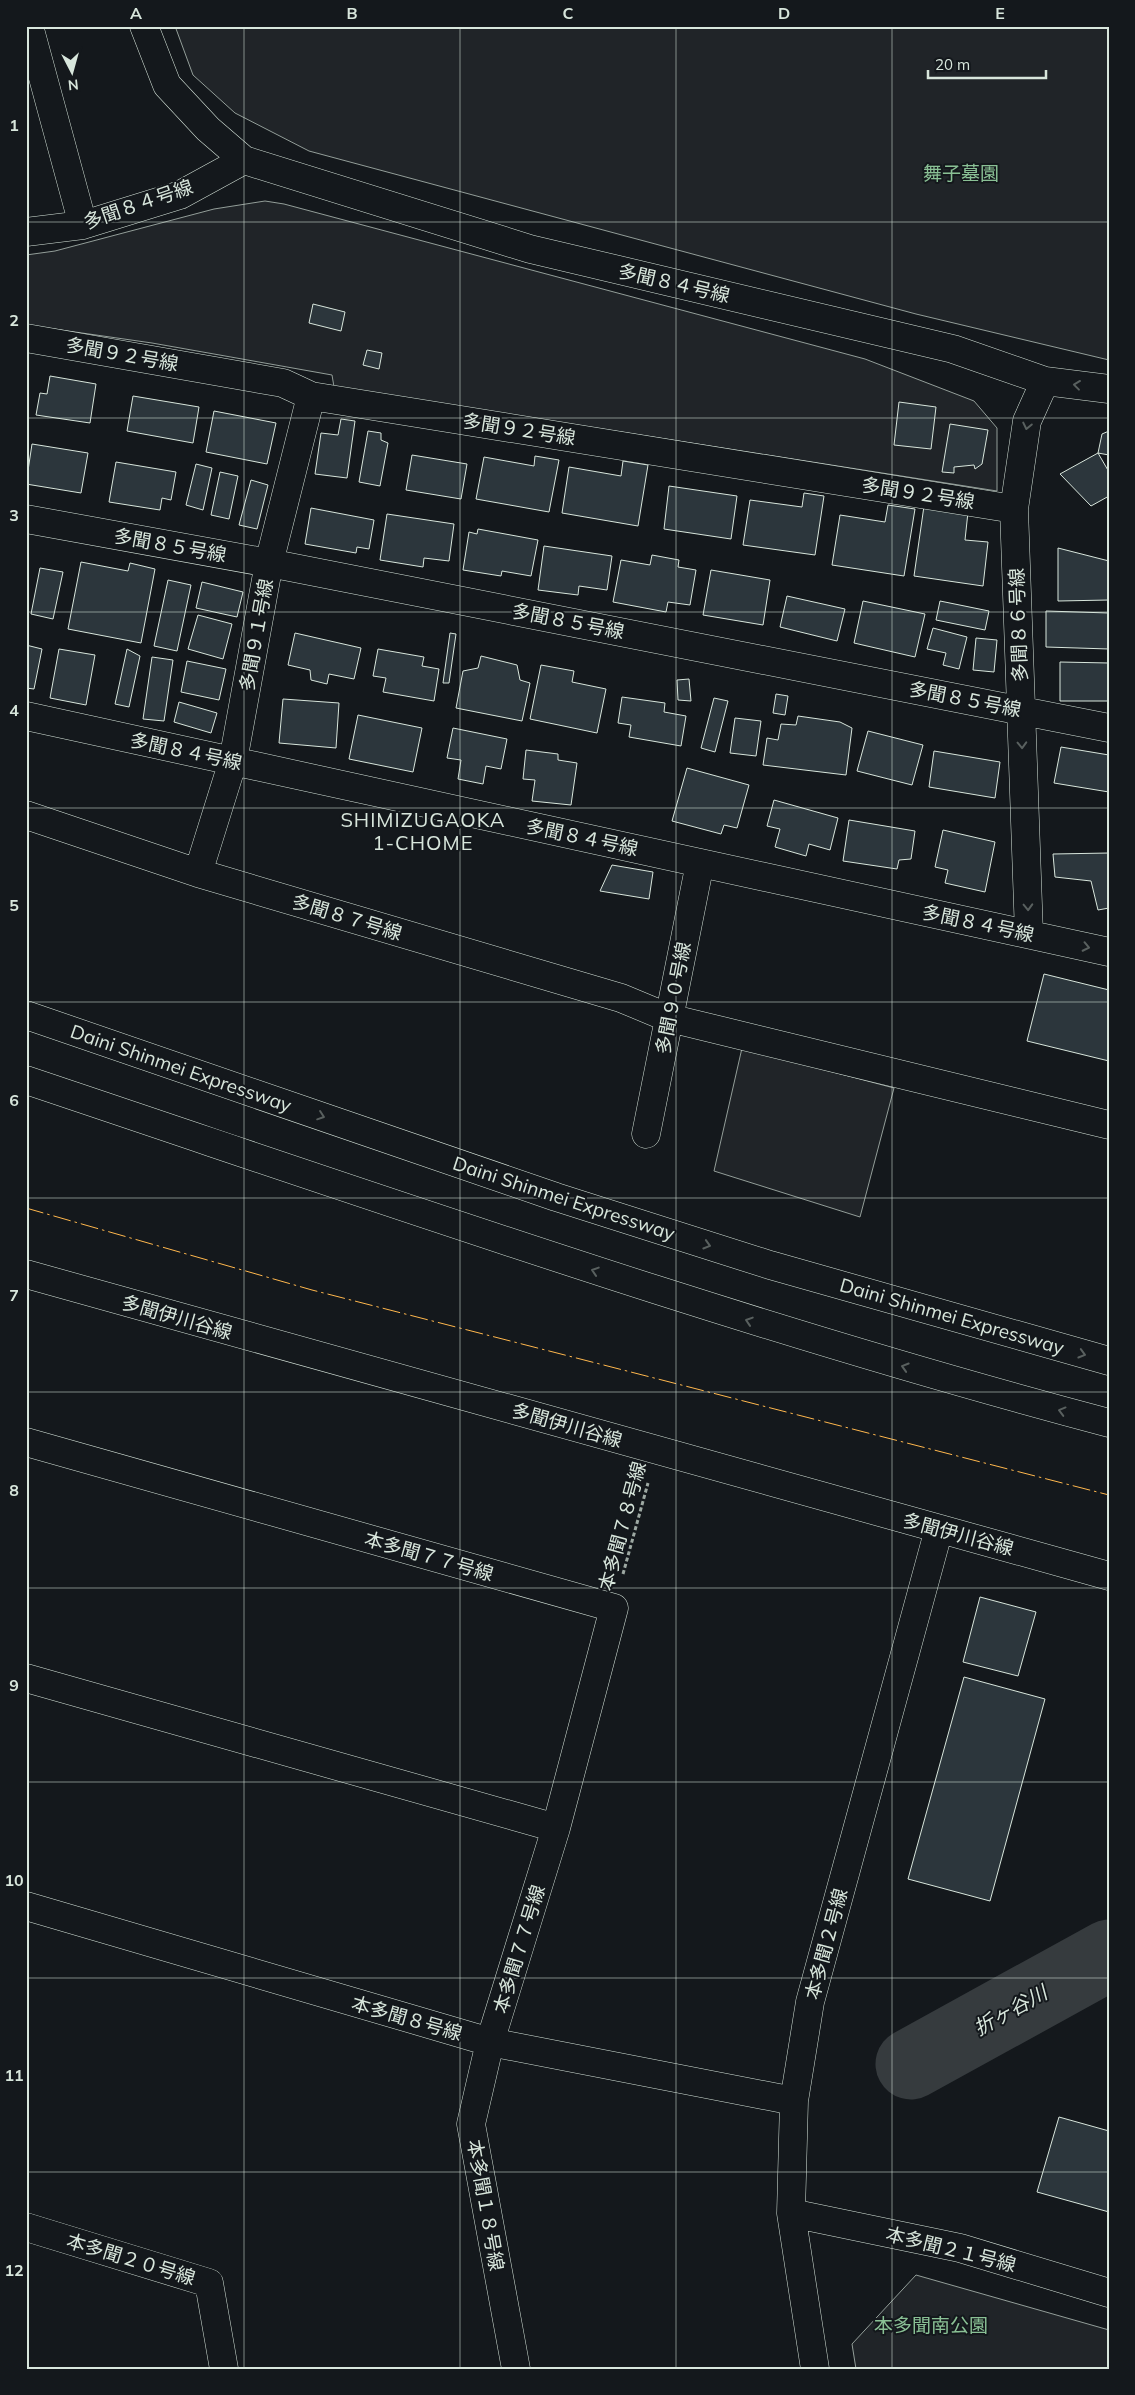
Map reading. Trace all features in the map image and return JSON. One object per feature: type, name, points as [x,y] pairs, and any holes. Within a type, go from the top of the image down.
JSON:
[{"type":"main road","points":[[29,26],[32,61],[83,225]]},
{"type":"main road","name":"多聞８４号線","points":[[144,26],[166,85],[208,128],[244,160],[530,249],[953,349],[1045,381],[1109,389]]},
{"type":"main road","name":"多聞８４号線","points":[[26,232],[83,225],[180,195],[244,160]]},
{"type":"main road","name":"多聞９２号線","points":[[26,338],[283,383],[311,396],[1014,509]]},
{"type":"main road","name":"多聞８６号線","points":[[1028,934],[1014,509],[1027,421],[1045,381]]},
{"type":"main road","name":"多聞９１号線","points":[[198,873],[233,761],[269,563],[311,396]]},
{"type":"main road","name":"多聞８５号線","points":[[26,519],[269,563],[1109,728]]},
{"type":"main road","name":"多聞８４号線","points":[[26,716],[1109,952]]},
{"type":"main road","name":"多聞８７号線","points":[[26,815],[198,873],[621,998],[669,1018],[1109,1125]]},
{"type":"main road","name":"多聞９０号線","points":[[646,1134],[700,863]]},
{"type":"main road","name":"Daini Shinmei Expressway","points":[[26,1015],[556,1198],[770,1264],[1109,1361]]},
{"type":"main road","points":[[26,1080],[544,1255],[749,1321],[969,1386],[1109,1423]]},
{"type":"main road","name":"多聞伊川谷線","points":[[26,1274],[1109,1576]]},
{"type":"main road","name":"本多聞７７号線","points":[[26,1442],[614,1608],[556,1828],[490,2042]]},
{"type":"main road","name":"本多聞２号線","points":[[815,2369],[791,2213],[794,2101],[810,2002],[939,1529]]},
{"type":"main road","points":[[26,1678],[556,1828]]},
{"type":"main road","name":"本多聞８号線","points":[[26,1906],[490,2042],[794,2101]]},
{"type":"main road","name":"本多聞１８号線","points":[[490,2042],[471,2124],[516,2369]]},
{"type":"main road","name":"本多聞２１号線","points":[[791,2213],[960,2248],[1109,2293]]},
{"type":"main road","name":"本多聞２０号線","points":[[26,2227],[209,2283],[224,2369]]},
{"type":"path","name":"本多聞７８号線","points":[[614,1608],[657,1450]]},
{"type":"green space","name":"舞子墓園","points":[[175,26],[1109,26],[1109,360],[916,314],[309,151],[235,113],[193,75]]},
{"type":"green space","points":[[265,201],[284,204],[865,359],[974,401],[997,428],[997,491],[334,387],[332,375],[152,343],[26,325],[26,255],[55,251],[214,209]]},
{"type":"green space","points":[[742,1048],[894,1088],[860,1217],[714,1171]]},
{"type":"green space","name":"本多聞南公園","points":[[916,2275],[1109,2330],[1109,2369],[856,2369],[852,2344]]},
{"type":"building","points":[[313,304],[345,312],[341,331],[309,323]]},
{"type":"building","points":[[367,350],[382,353],[379,369],[363,365]]},
{"type":"building","points":[[50,376],[96,384],[90,423],[36,415],[40,393],[47,394]]},
{"type":"building","points":[[133,396],[199,407],[193,443],[127,431]]},
{"type":"building","points":[[899,402],[936,407],[931,449],[894,445]]},
{"type":"building","points":[[214,411],[276,423],[267,464],[206,452]]},
{"type":"building","points":[[341,419],[355,421],[347,478],[315,474],[321,433],[338,435]]},
{"type":"building","points":[[950,424],[988,430],[982,464],[975,469],[974,465],[954,467],[954,473],[942,472]]},
{"type":"building","points":[[368,431],[381,433],[381,440],[388,443],[380,486],[359,482]]},
{"type":"building","points":[[1109,431],[1109,455],[1098,453],[1102,434]]},
{"type":"building","points":[[32,444],[88,453],[81,493],[26,484]]},
{"type":"building","points":[[1098,453],[1109,472],[1109,496],[1091,506],[1060,474]]},
{"type":"building","points":[[412,455],[467,464],[461,499],[406,490]]},
{"type":"building","points":[[535,456],[559,460],[549,512],[476,499],[484,457],[534,466]]},
{"type":"building","points":[[623,461],[648,465],[638,526],[562,513],[569,467],[621,476]]},
{"type":"building","points":[[116,462],[176,472],[171,500],[162,498],[160,510],[109,502]]},
{"type":"building","points":[[196,464],[212,468],[203,510],[186,505]]},
{"type":"building","points":[[220,472],[238,476],[229,519],[211,515]]},
{"type":"building","points":[[251,480],[268,485],[257,529],[239,525]]},
{"type":"building","points":[[669,486],[737,496],[731,539],[664,529]]},
{"type":"building","points":[[804,493],[824,496],[815,555],[743,545],[750,500],[802,507]]},
{"type":"building","points":[[888,505],[915,509],[904,576],[832,565],[840,515],[885,522]]},
{"type":"building","points":[[924,506],[968,512],[965,540],[988,542],[983,586],[914,576]]},
{"type":"building","points":[[311,508],[374,520],[369,549],[357,547],[356,553],[305,544]]},
{"type":"building","points":[[387,514],[454,524],[449,561],[424,558],[423,567],[380,560]]},
{"type":"building","points":[[478,529],[538,540],[531,576],[502,571],[501,576],[463,570],[469,532],[477,534]]},
{"type":"building","points":[[544,546],[612,556],[607,590],[579,586],[578,595],[538,590]]},
{"type":"building","points":[[1058,548],[1109,561],[1109,600],[1058,601]]},
{"type":"building","points":[[652,555],[679,560],[678,567],[696,570],[690,605],[668,602],[666,612],[613,602],[621,560],[650,565]]},
{"type":"building","points":[[81,562],[128,571],[130,563],[155,569],[141,643],[68,629]]},
{"type":"building","points":[[40,568],[63,572],[53,619],[31,614]]},
{"type":"building","points":[[711,570],[770,580],[763,625],[703,615]]},
{"type":"building","points":[[168,580],[191,585],[177,651],[154,646]]},
{"type":"building","points":[[202,582],[243,592],[237,617],[196,608]]},
{"type":"building","points":[[787,596],[845,609],[837,641],[780,627]]},
{"type":"building","points":[[863,601],[925,614],[915,657],[854,643]]},
{"type":"building","points":[[940,601],[989,611],[985,630],[936,620]]},
{"type":"building","points":[[1046,611],[1109,613],[1109,649],[1046,647]]},
{"type":"building","points":[[198,615],[232,624],[223,659],[188,649]]},
{"type":"building","points":[[933,628],[967,637],[959,669],[943,665],[946,653],[927,649]]},
{"type":"building","points":[[295,633],[361,648],[354,679],[329,674],[327,684],[311,680],[310,670],[288,665]]},
{"type":"building","points":[[450,633],[456,634],[449,683],[443,683]]},
{"type":"building","points":[[976,638],[997,640],[994,672],[973,670]]},
{"type":"building","points":[[26,645],[42,649],[34,689],[26,688]]},
{"type":"building","points":[[59,649],[95,655],[86,705],[50,698]]},
{"type":"building","points":[[127,649],[140,656],[129,707],[115,704]]},
{"type":"building","points":[[378,649],[424,657],[422,666],[439,669],[434,701],[383,692],[386,678],[373,676]]},
{"type":"building","points":[[481,656],[517,665],[520,680],[530,683],[522,721],[456,708],[463,671],[478,668]]},
{"type":"building","points":[[152,657],[173,660],[164,721],[143,719]]},
{"type":"building","points":[[187,661],[226,669],[219,700],[181,692]]},
{"type":"building","points":[[1060,662],[1109,663],[1109,701],[1060,701]]},
{"type":"building","points":[[541,665],[574,671],[572,682],[606,689],[597,733],[530,719]]},
{"type":"building","points":[[689,679],[691,701],[678,700],[677,680]]},
{"type":"building","points":[[776,694],[788,696],[785,715],[773,713]]},
{"type":"building","points":[[622,697],[665,703],[664,712],[686,716],[681,746],[629,737],[631,725],[618,723]]},
{"type":"building","points":[[714,698],[728,701],[715,752],[701,748]]},
{"type":"building","points":[[283,699],[339,703],[336,748],[279,743]]},
{"type":"building","points":[[179,702],[217,713],[211,733],[174,722]]},
{"type":"building","points":[[358,715],[422,728],[413,772],[349,759]]},
{"type":"building","points":[[798,716],[840,722],[852,728],[846,775],[763,765],[767,738],[778,740],[781,724],[796,725]]},
{"type":"building","points":[[735,718],[761,721],[756,756],[730,753]]},
{"type":"building","points":[[453,728],[507,739],[501,769],[486,766],[483,784],[458,779],[461,760],[447,758]]},
{"type":"building","points":[[868,731],[923,745],[912,785],[857,771]]},
{"type":"building","points":[[1061,747],[1109,755],[1109,792],[1054,783]]},
{"type":"building","points":[[526,750],[558,754],[558,760],[577,763],[571,805],[532,801],[535,780],[523,779]]},
{"type":"building","points":[[934,751],[1000,762],[995,798],[929,787]]},
{"type":"building","points":[[687,768],[749,785],[737,828],[724,825],[721,834],[672,821]]},
{"type":"building","points":[[774,800],[838,818],[830,850],[809,844],[806,856],[775,847],[780,829],[767,826]]},
{"type":"building","points":[[849,820],[915,831],[911,859],[899,860],[897,869],[843,861]]},
{"type":"building","points":[[943,830],[995,842],[985,892],[945,883],[948,870],[935,867]]},
{"type":"building","points":[[1109,853],[1109,908],[1098,910],[1091,881],[1055,877],[1053,854]]},
{"type":"building","points":[[612,865],[653,872],[649,899],[600,891]]},
{"type":"building","points":[[1044,974],[1109,990],[1109,1061],[1027,1041]]},
{"type":"building","points":[[980,1597],[1036,1612],[1018,1676],[963,1662]]},
{"type":"building","points":[[964,1677],[1045,1699],[990,1901],[908,1879]]},
{"type":"building","points":[[1059,2117],[1109,2131],[1109,2212],[1037,2192]]},
{"type":"waterway","name":"折ヶ谷川","points":[[911,2064],[1109,1955]]},
{"type":"power","points":[[26,1208],[312,1290],[1109,1495]]},
{"type":"district","name":"SHIMIZUGAOKA 1-CHOME","points":[[423,830]]}]
